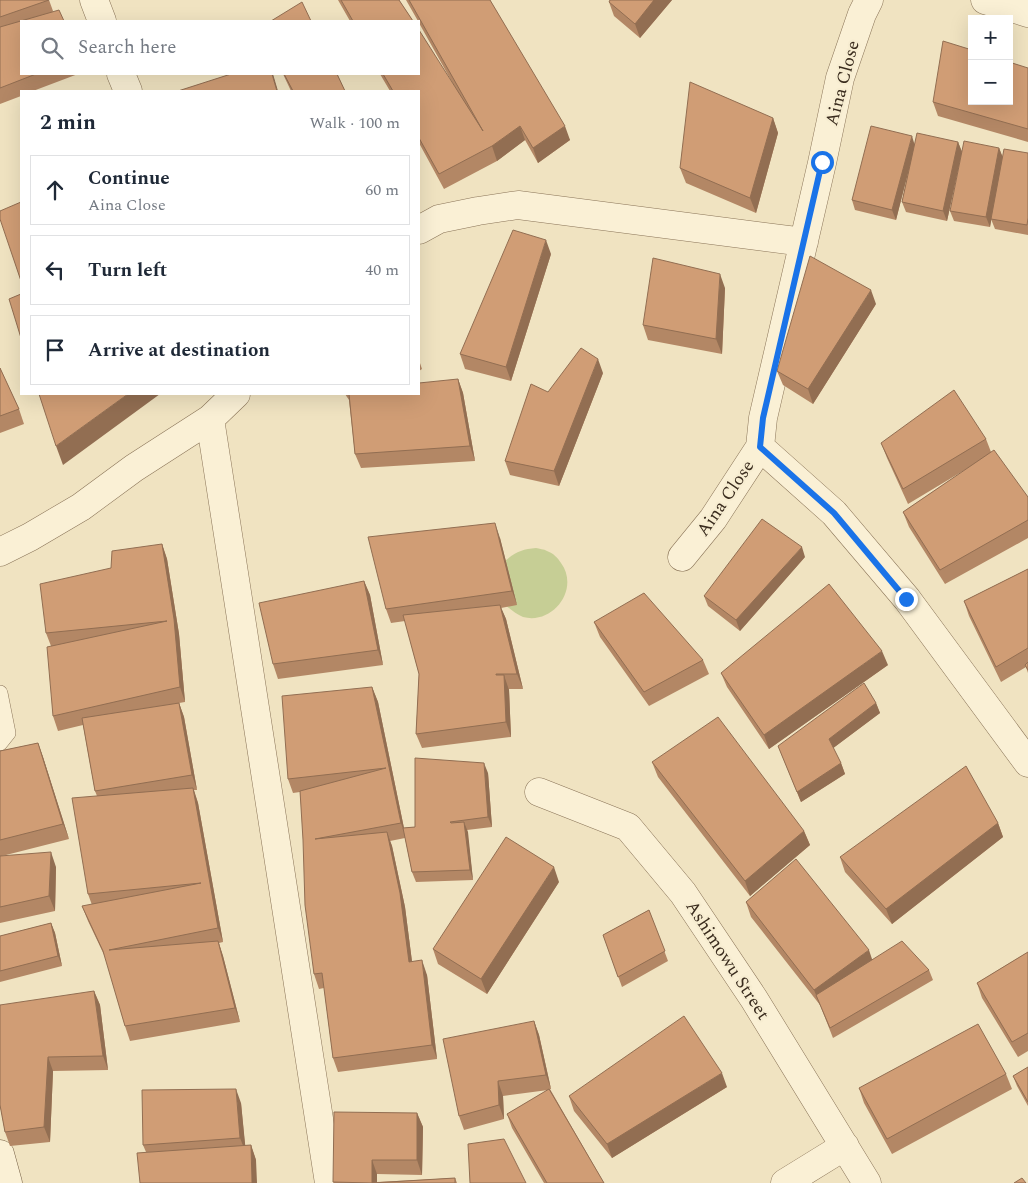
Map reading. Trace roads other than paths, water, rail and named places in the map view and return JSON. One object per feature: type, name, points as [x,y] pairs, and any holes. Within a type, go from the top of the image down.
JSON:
[{"type":"street","points":[[94,0],[102,20]]},
{"type":"street","name":"Aina Close","points":[[682,557],[713,519],[760,447],[763,418],[840,78],[862,14],[869,0]]},
{"type":"street","points":[[985,0],[1028,14]]},
{"type":"street","points":[[121,75],[128,90]]},
{"type":"street","points":[[420,229],[439,219],[478,210],[518,205],[804,242]]},
{"type":"street","points":[[0,552],[81,508],[134,468],[210,419],[235,395]]},
{"type":"street","points":[[210,419],[329,1183]]},
{"type":"street","points":[[760,447],[834,513],[906,599],[1028,763]]},
{"type":"street","name":"Ashimowu Street","points":[[539,792],[628,827],[683,893],[754,999],[867,1183]]},
{"type":"street","points":[[785,1183],[844,1146]]},
{"type":"street","points":[[0,1154],[8,1183]]},
{"type":"lane","points":[[0,693],[8,733],[0,743]]}]
